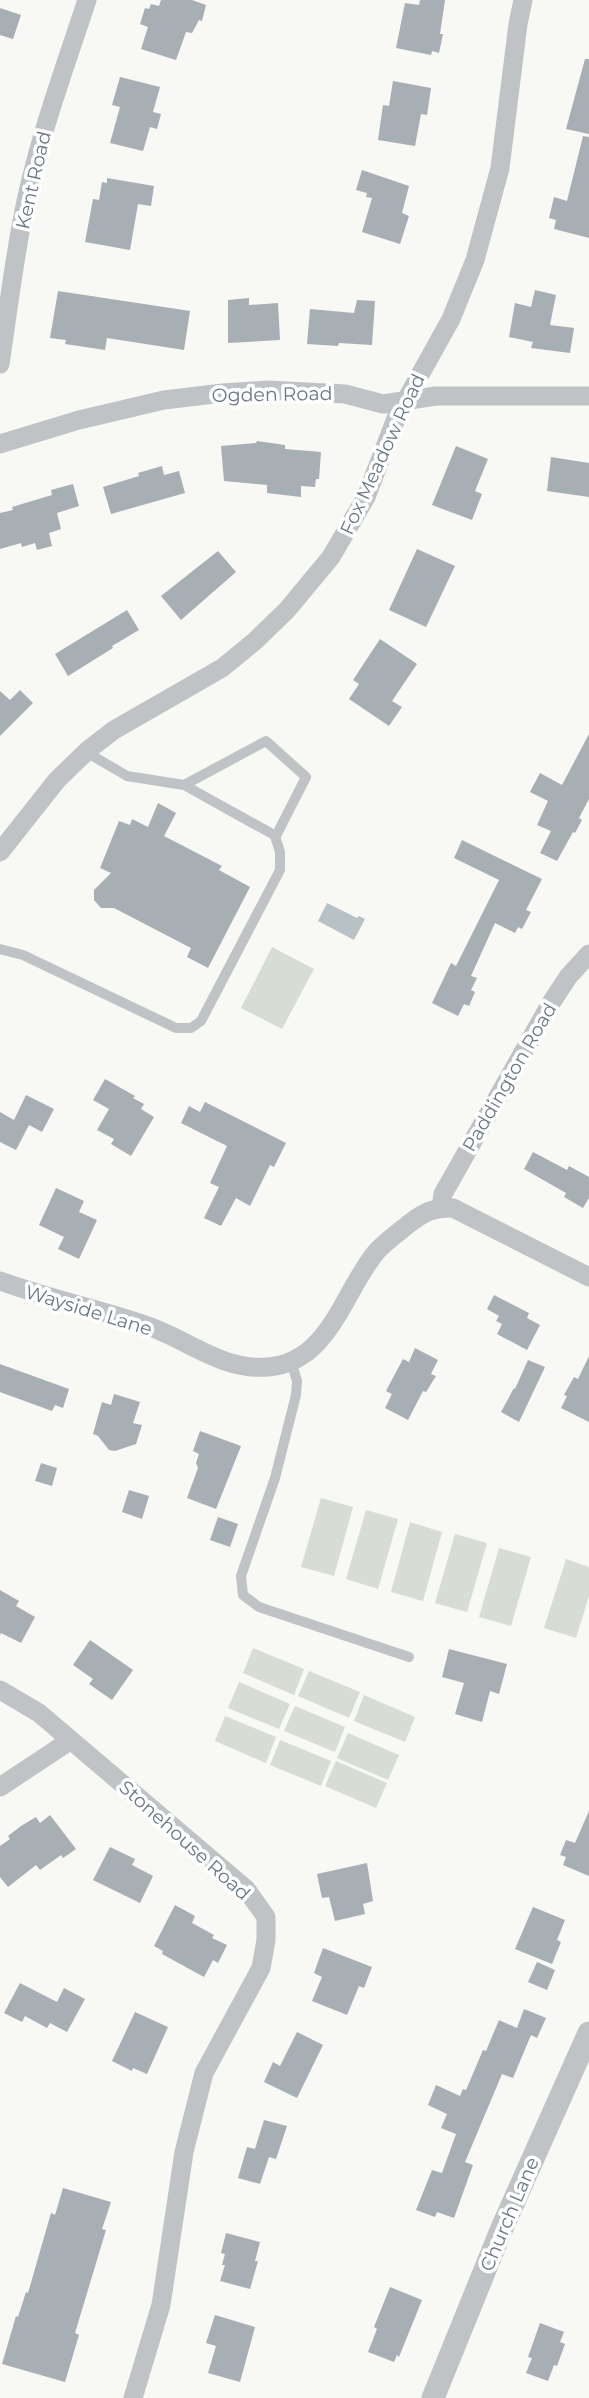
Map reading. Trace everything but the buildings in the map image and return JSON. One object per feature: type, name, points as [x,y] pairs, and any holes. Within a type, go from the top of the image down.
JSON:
[{"type":"street","name":"Kent Road","points":[[0,364],[22,220],[34,169],[87,0]]},
{"type":"street","name":"Fox Meadow Road","points":[[0,852],[57,780],[86,752],[114,730],[222,668],[287,610],[331,557],[366,496],[405,401],[451,318],[475,260],[500,168],[523,0]]},
{"type":"street","name":"Ogden Road","points":[[0,444],[79,420],[164,400],[223,393],[306,391],[345,394],[383,404],[436,396],[589,396]]},
{"type":"street","name":"Paddington Road","points":[[441,1207],[443,1194],[551,1003],[568,977],[589,954]]},
{"type":"street","points":[[441,1207],[453,1208],[589,1277]]},
{"type":"street","name":"Wayside Lane","points":[[0,1281],[40,1296],[150,1327],[215,1358],[247,1366],[268,1367],[291,1361],[313,1348],[330,1328],[377,1251],[416,1218],[441,1207]]},
{"type":"street","name":"Stonehouse Road","points":[[0,1690],[39,1713],[246,1889],[266,1917],[266,1940],[261,1968],[204,2073],[184,2152],[161,2305],[133,2398]]},
{"type":"street","points":[[0,1787],[71,1740]]},
{"type":"street","name":"Church Lane","points":[[433,2398],[502,2228],[589,2032]]},
{"type":"lane","points":[[184,785],[266,741],[306,777],[275,836]]},
{"type":"lane","points":[[0,949],[23,954],[176,1028],[191,1028],[201,1021],[280,870],[280,852],[275,836],[184,785],[127,776],[86,752]]},
{"type":"lane","points":[[291,1361],[297,1381],[296,1395],[275,1478],[241,1576],[243,1595],[259,1607],[409,1657]]},
{"type":"shaded area","points":[[327,903],[357,918],[359,916],[365,919],[354,940],[318,921]]},
{"type":"shaded area","points":[[272,947],[314,969],[282,1029],[241,1008]]},
{"type":"shaded area","points":[[321,1498],[353,1507],[334,1576],[301,1567]]},
{"type":"shaded area","points":[[366,1510],[398,1519],[378,1589],[346,1579]]},
{"type":"shaded area","points":[[410,1522],[442,1532],[423,1601],[391,1592]]},
{"type":"shaded area","points":[[455,1534],[487,1543],[467,1612],[435,1603]]},
{"type":"shaded area","points":[[499,1548],[531,1557],[511,1626],[479,1617]]},
{"type":"shaded area","points":[[566,1559],[589,1567],[589,1596],[576,1638],[544,1628]]},
{"type":"shaded area","points":[[253,1648],[304,1669],[294,1695],[243,1673]]},
{"type":"shaded area","points":[[309,1671],[360,1692],[349,1718],[298,1696]]},
{"type":"shaded area","points":[[239,1682],[290,1704],[279,1729],[228,1708]]},
{"type":"shaded area","points":[[364,1695],[415,1717],[405,1742],[354,1721]]},
{"type":"shaded area","points":[[295,1706],[345,1727],[335,1752],[284,1731]]},
{"type":"shaded area","points":[[225,1716],[276,1737],[266,1763],[215,1741]]},
{"type":"shaded area","points":[[348,1733],[399,1755],[388,1780],[337,1758]]},
{"type":"shaded area","points":[[280,1740],[331,1761],[321,1786],[270,1765]]},
{"type":"shaded area","points":[[336,1761],[387,1783],[376,1808],[325,1786]]}]
